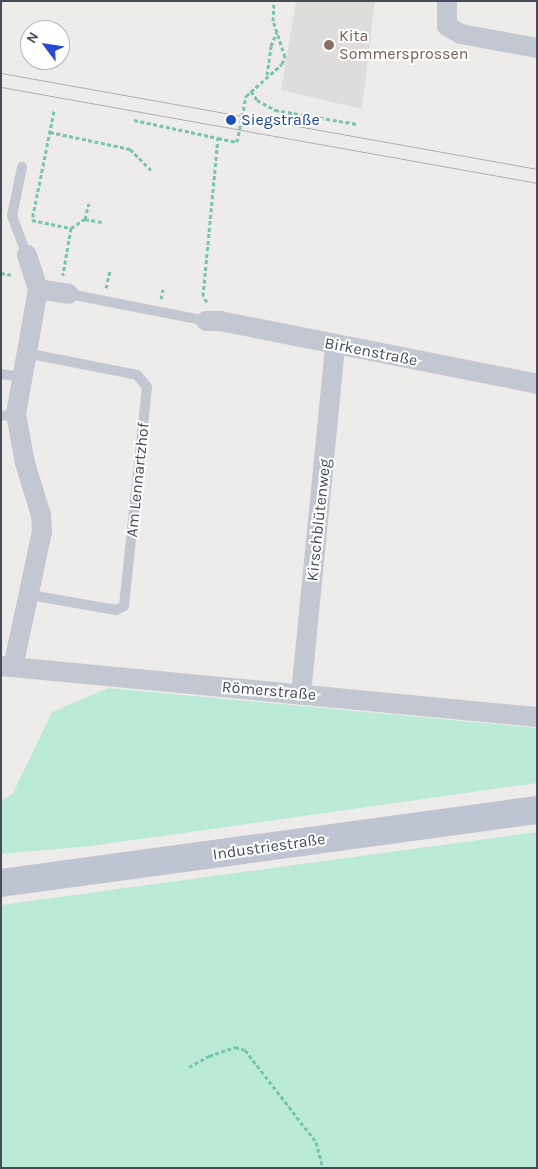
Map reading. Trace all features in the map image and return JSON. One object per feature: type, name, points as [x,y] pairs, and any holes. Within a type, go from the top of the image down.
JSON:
[{"type":"main road","name":"Industriestraße","points":[[1,883],[537,810]]},
{"type":"street","points":[[446,7],[448,26],[460,34],[537,48]]},
{"type":"street","points":[[7,666],[30,595],[42,532],[41,515],[8,415],[21,377],[38,288],[27,255]]},
{"type":"street","points":[[38,288],[64,293]]},
{"type":"street","name":"Birkenstraße","points":[[213,321],[537,384]]},
{"type":"street","name":"Kirschblütenweg","points":[[301,694],[335,345]]},
{"type":"street","name":"Römerstraße","points":[[7,666],[537,717]]},
{"type":"lane","points":[[22,167],[12,216],[27,255]]},
{"type":"lane","points":[[64,293],[213,321]]},
{"type":"lane","name":"Am Lennartzhof","points":[[26,353],[138,375],[147,387],[124,606],[116,610],[30,595]]},
{"type":"lane","points":[[1,374],[21,377]]},
{"type":"path","points":[[134,120],[237,142],[244,102],[250,91],[282,64],[286,57],[273,21],[274,1]]},
{"type":"path","points":[[267,76],[271,46],[277,31]]},
{"type":"path","points":[[250,91],[257,100],[275,110],[357,124]]},
{"type":"path","points":[[54,111],[32,220],[71,228],[86,219],[102,222]]},
{"type":"path","points":[[50,132],[130,149],[150,170]]},
{"type":"path","points":[[213,321],[203,296],[218,138]]},
{"type":"path","points":[[86,219],[89,203]]},
{"type":"path","points":[[64,293],[71,228]]},
{"type":"path","points":[[189,1067],[209,1056],[235,1047],[245,1050],[316,1142],[323,1168]]},
{"type":"shaded area","name":"Kita Sommersprossen","points":[[296,1],[375,1],[362,109],[281,90]]},
{"type":"green space","points":[[108,688],[537,728],[537,783],[91,846],[1,854],[1,801],[13,793],[52,712]]},
{"type":"green space","points":[[537,832],[537,1168],[1,1168],[1,905]]},
{"type":"tram line","points":[[1,73],[537,169]]},
{"type":"tram line","points":[[1,87],[537,183]]},
{"type":"place","name":"Kita Sommersprossen","points":[[329,45]]},
{"type":"place","name":"Siegstraße","points":[[231,120]]}]
